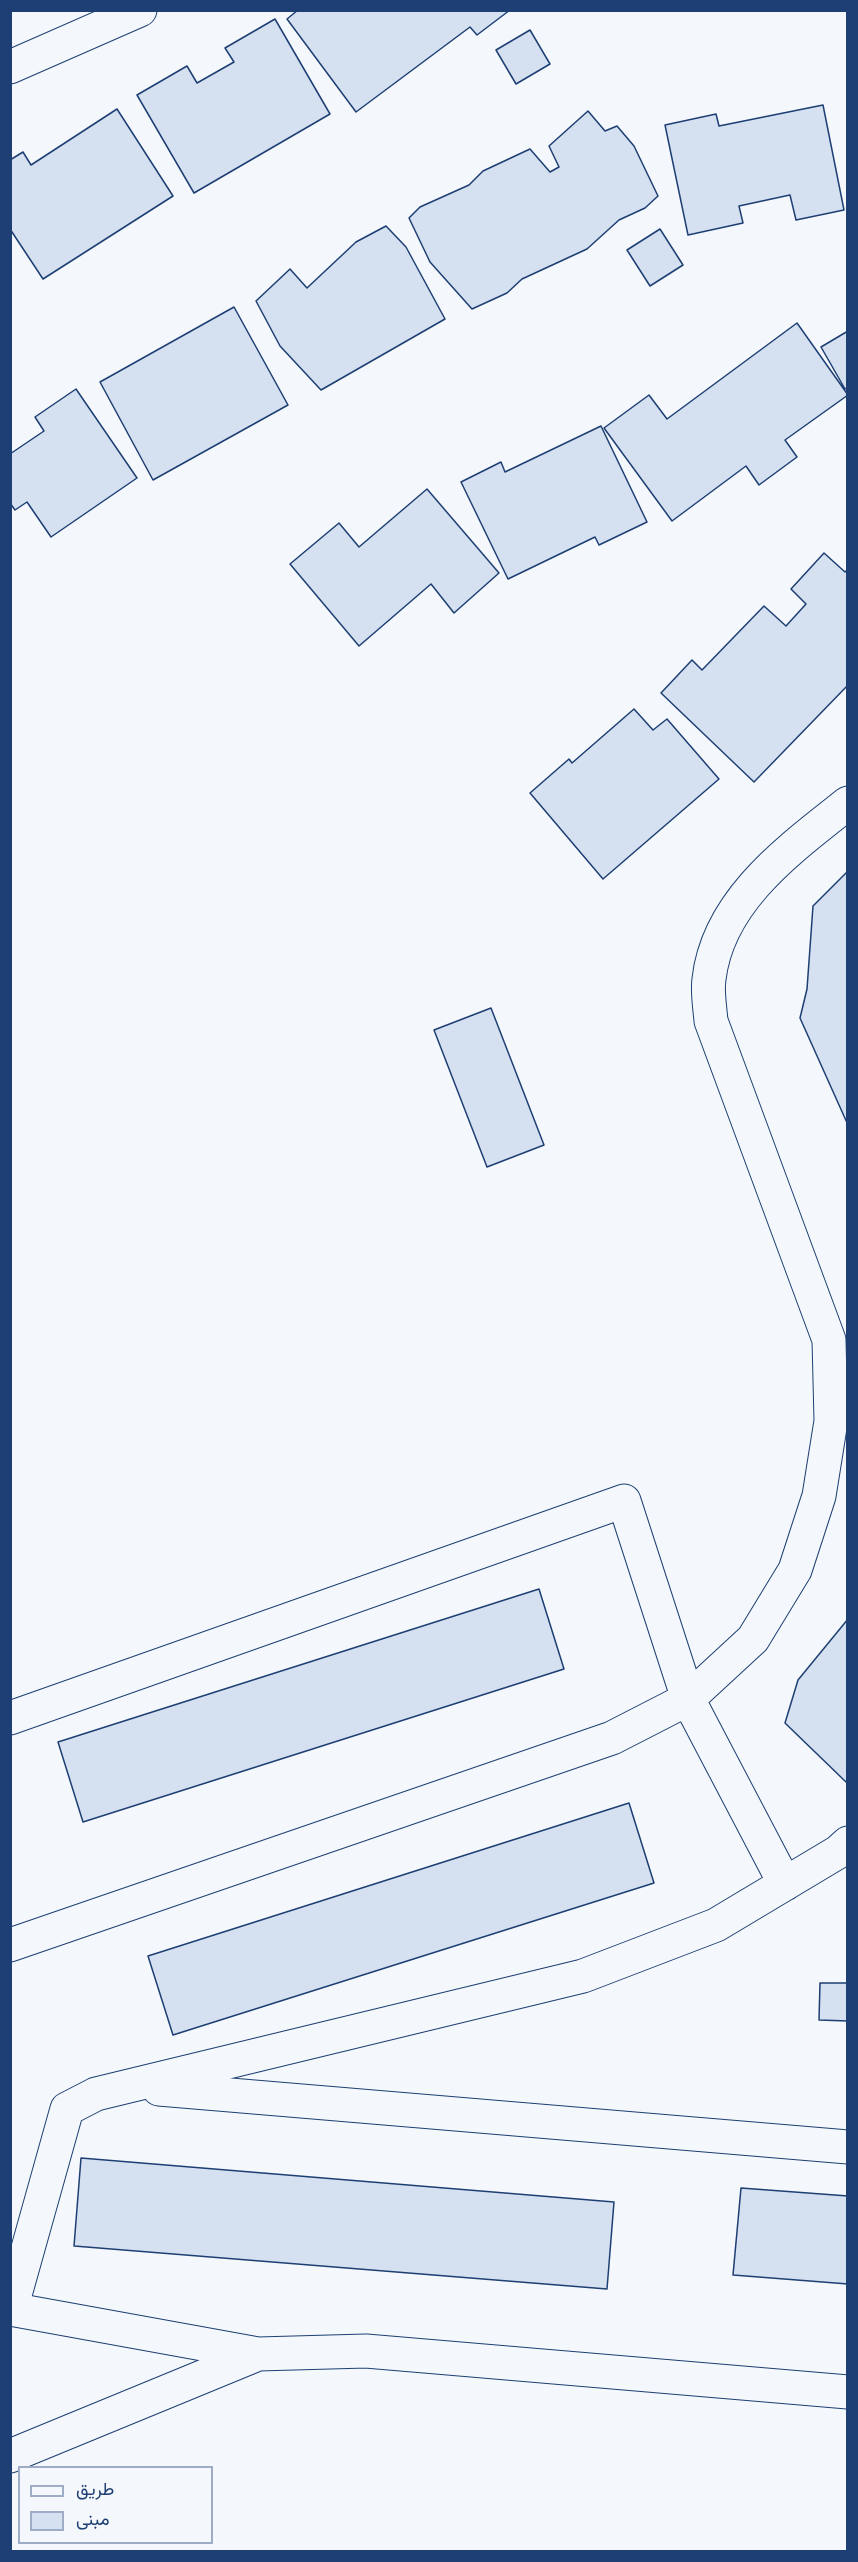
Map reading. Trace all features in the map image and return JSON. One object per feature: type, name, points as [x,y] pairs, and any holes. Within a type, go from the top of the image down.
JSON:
[{"type":"street","points":[[10,67],[140,10]]},
{"type":"street","points":[[10,1945],[612,1737],[688,1699],[753,1640],[795,1570],[819,1496],[831,1421],[829,1340],[711,1021],[709,980],[722,932],[749,891],[784,854],[848,803]]},
{"type":"street","points":[[10,1718],[624,1501],[688,1699],[785,1884]]},
{"type":"street","points":[[848,1843],[838,1852],[716,1925],[583,1976],[96,2094],[67,2109],[11,2309],[258,2354],[366,2351],[848,2392]]},
{"type":"street","points":[[132,2086],[848,2147]]},
{"type":"street","points":[[10,2456],[258,2354]]},
{"type":"building","points":[[298,10],[510,10],[477,35],[470,27],[356,112],[287,19]]},
{"type":"building","points":[[275,19],[330,114],[194,193],[137,95],[187,66],[197,83],[234,62],[225,48]]},
{"type":"building","points":[[530,30],[550,64],[516,84],[496,50]]},
{"type":"building","points":[[823,105],[844,210],[796,220],[790,195],[739,206],[743,223],[688,235],[665,125],[716,114],[719,126]]},
{"type":"building","points":[[117,109],[173,196],[43,279],[10,229],[10,160],[23,152],[31,165]]},
{"type":"building","points":[[588,111],[605,131],[617,126],[634,146],[658,196],[645,208],[619,220],[587,249],[522,279],[507,293],[472,309],[430,262],[409,218],[420,207],[469,185],[483,171],[530,149],[550,172],[559,167],[549,146]]},
{"type":"building","points":[[386,226],[406,247],[445,319],[321,390],[280,346],[256,301],[290,269],[307,288],[356,242]]},
{"type":"building","points":[[660,229],[683,265],[650,286],[627,250]]},
{"type":"building","points":[[234,307],[288,405],[153,480],[100,382]]},
{"type":"building","points":[[797,323],[848,395],[785,440],[797,457],[759,485],[746,466],[672,521],[604,428],[649,395],[667,419]]},
{"type":"building","points":[[848,331],[848,387],[845,389],[821,347]]},
{"type":"building","points":[[76,389],[137,478],[51,537],[27,502],[15,510],[10,503],[10,454],[44,431],[35,417]]},
{"type":"building","points":[[601,426],[647,522],[599,545],[595,537],[508,579],[461,482],[501,462],[505,472]]},
{"type":"building","points":[[427,489],[499,573],[454,613],[431,584],[359,646],[290,564],[339,523],[359,547]]},
{"type":"building","points":[[824,553],[845,572],[848,569],[848,685],[754,782],[661,693],[692,660],[702,670],[764,606],[786,626],[806,604],[791,589]]},
{"type":"building","points":[[634,709],[653,730],[667,719],[719,779],[603,879],[530,793],[569,759],[572,763]]},
{"type":"building","points":[[848,871],[848,1125],[800,1018],[807,989],[813,906]]},
{"type":"building","points":[[491,1008],[544,1145],[487,1167],[434,1030]]},
{"type":"building","points":[[539,1589],[564,1669],[83,1822],[58,1742]]},
{"type":"building","points":[[848,1619],[848,1781],[846,1782],[785,1723],[798,1680]]},
{"type":"building","points":[[629,1803],[654,1883],[173,2035],[148,1956]]},
{"type":"building","points":[[820,1983],[848,1983],[848,2021],[819,2020]]},
{"type":"building","points":[[81,2158],[614,2202],[607,2289],[74,2246]]},
{"type":"building","points":[[741,2188],[848,2196],[848,2284],[733,2275]]}]
